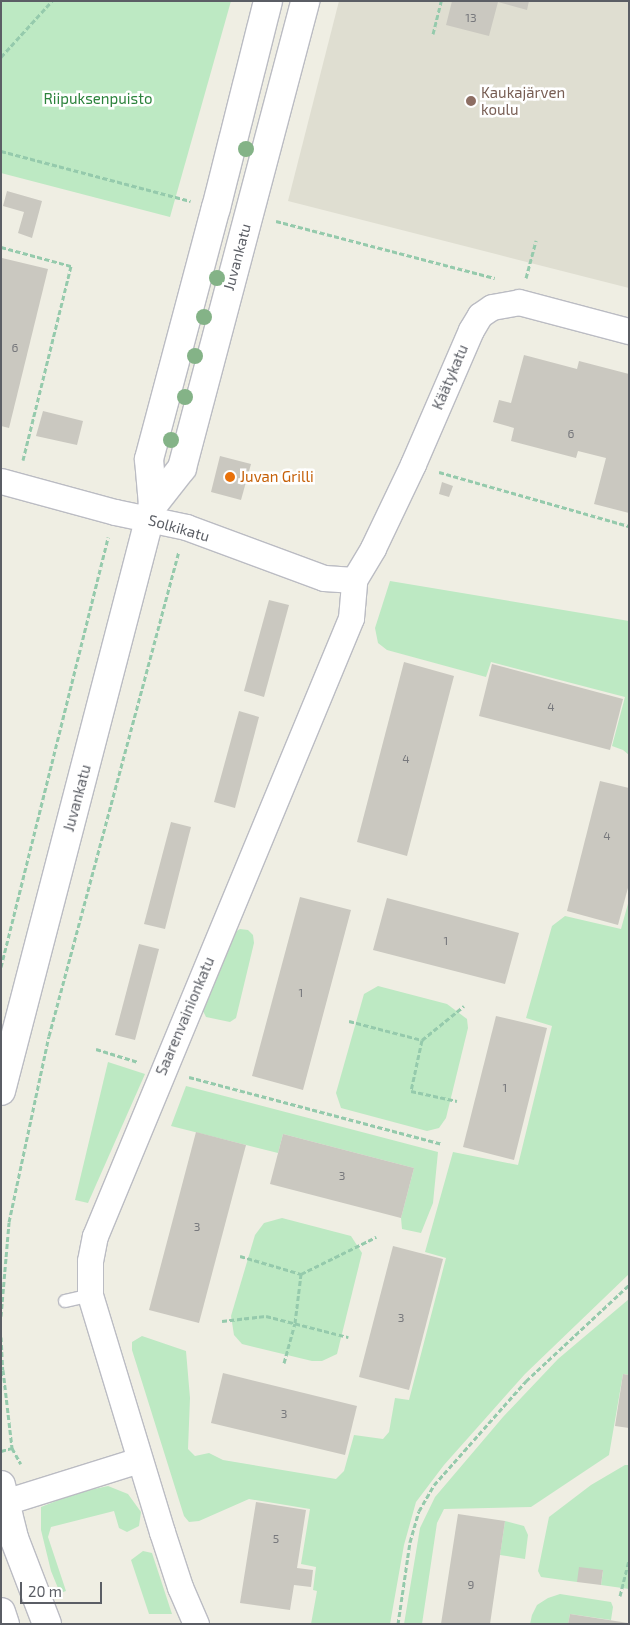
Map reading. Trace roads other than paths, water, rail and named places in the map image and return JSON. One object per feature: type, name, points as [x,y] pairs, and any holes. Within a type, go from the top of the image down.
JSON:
[{"type":"main road","name":"Juvankatu","points":[[1,1091],[151,512],[149,459],[216,208],[268,1]]},
{"type":"main road","name":"Juvankatu","points":[[151,512],[182,468],[305,1]]},
{"type":"main road","points":[[2,1500],[14,1538],[47,1624]]},
{"type":"main road","points":[[1,1612],[5,1624]]},
{"type":"street","name":"Käätykatu","points":[[354,580],[373,548],[413,464],[470,330],[480,315],[492,307],[519,302],[629,331]]},
{"type":"street","name":"Solkikatu","points":[[9,483],[151,512],[186,527],[324,578],[354,580]]},
{"type":"street","name":"Saarenvainionkatu","points":[[196,1624],[180,1587],[139,1460],[90,1295],[90,1261],[95,1236],[351,618],[354,580]]},
{"type":"street","points":[[2,1500],[139,1460]]},
{"type":"lane","points":[[65,1301],[90,1295]]},
{"type":"place","name":"Kaukajärven koulu","points":[[471,101]]},
{"type":"place","name":"Juvan Grilli","points":[[230,477]]},
{"type":"park label","name":"Riipuksenpuisto","points":[[98,99]]}]
